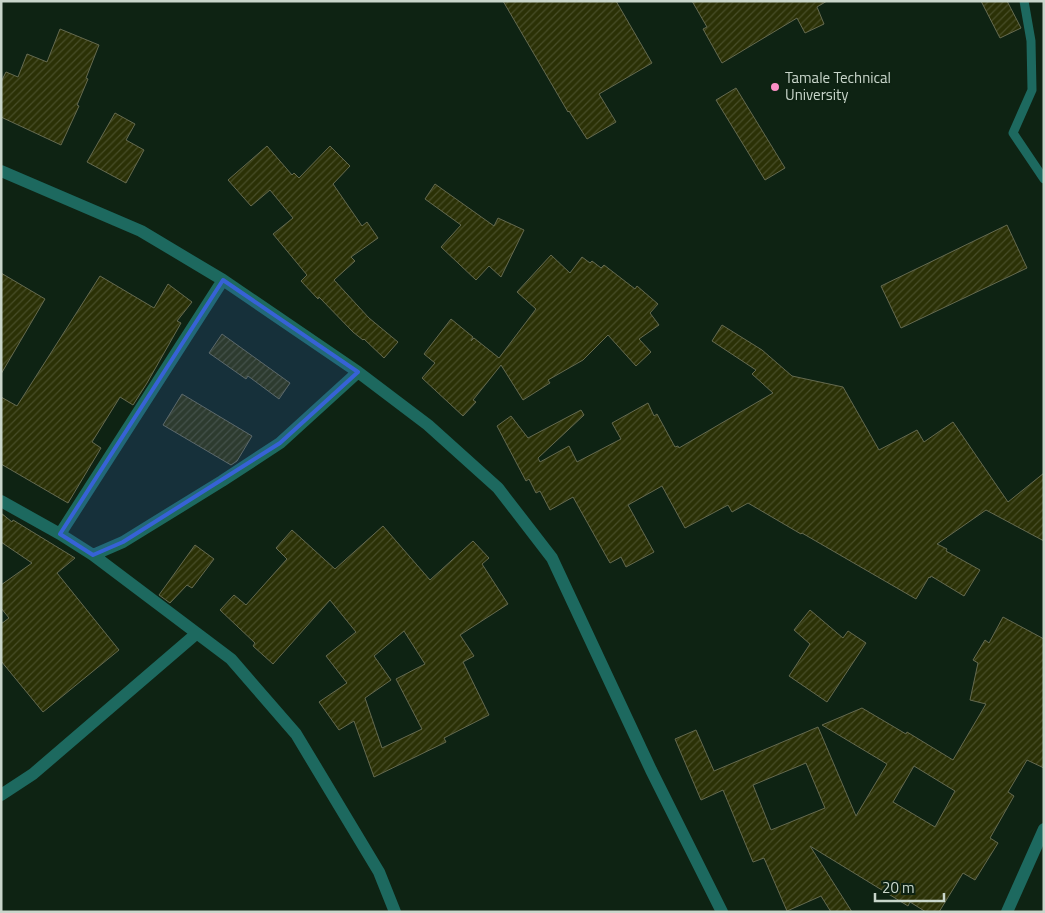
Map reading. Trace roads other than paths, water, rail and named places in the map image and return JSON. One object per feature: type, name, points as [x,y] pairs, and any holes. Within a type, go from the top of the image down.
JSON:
[{"type":"street","points":[[1,171],[141,231],[222,280],[358,372],[428,425],[498,488],[552,558],[651,770],[722,912]]},
{"type":"street","points":[[60,534],[222,280]]},
{"type":"street","points":[[93,555],[123,542],[280,443],[358,372]]},
{"type":"street","points":[[1,501],[93,555],[231,659],[296,734],[379,872],[395,912]]},
{"type":"street","points":[[1,795],[33,774],[196,634]]},
{"type":"street","points":[[1007,912],[1044,829]]},
{"type":"lane","points":[[1024,1],[1031,41],[1032,90],[1013,133],[1044,179]]},
{"type":"place","name":"Tamale Technical University","points":[[775,87]]}]
